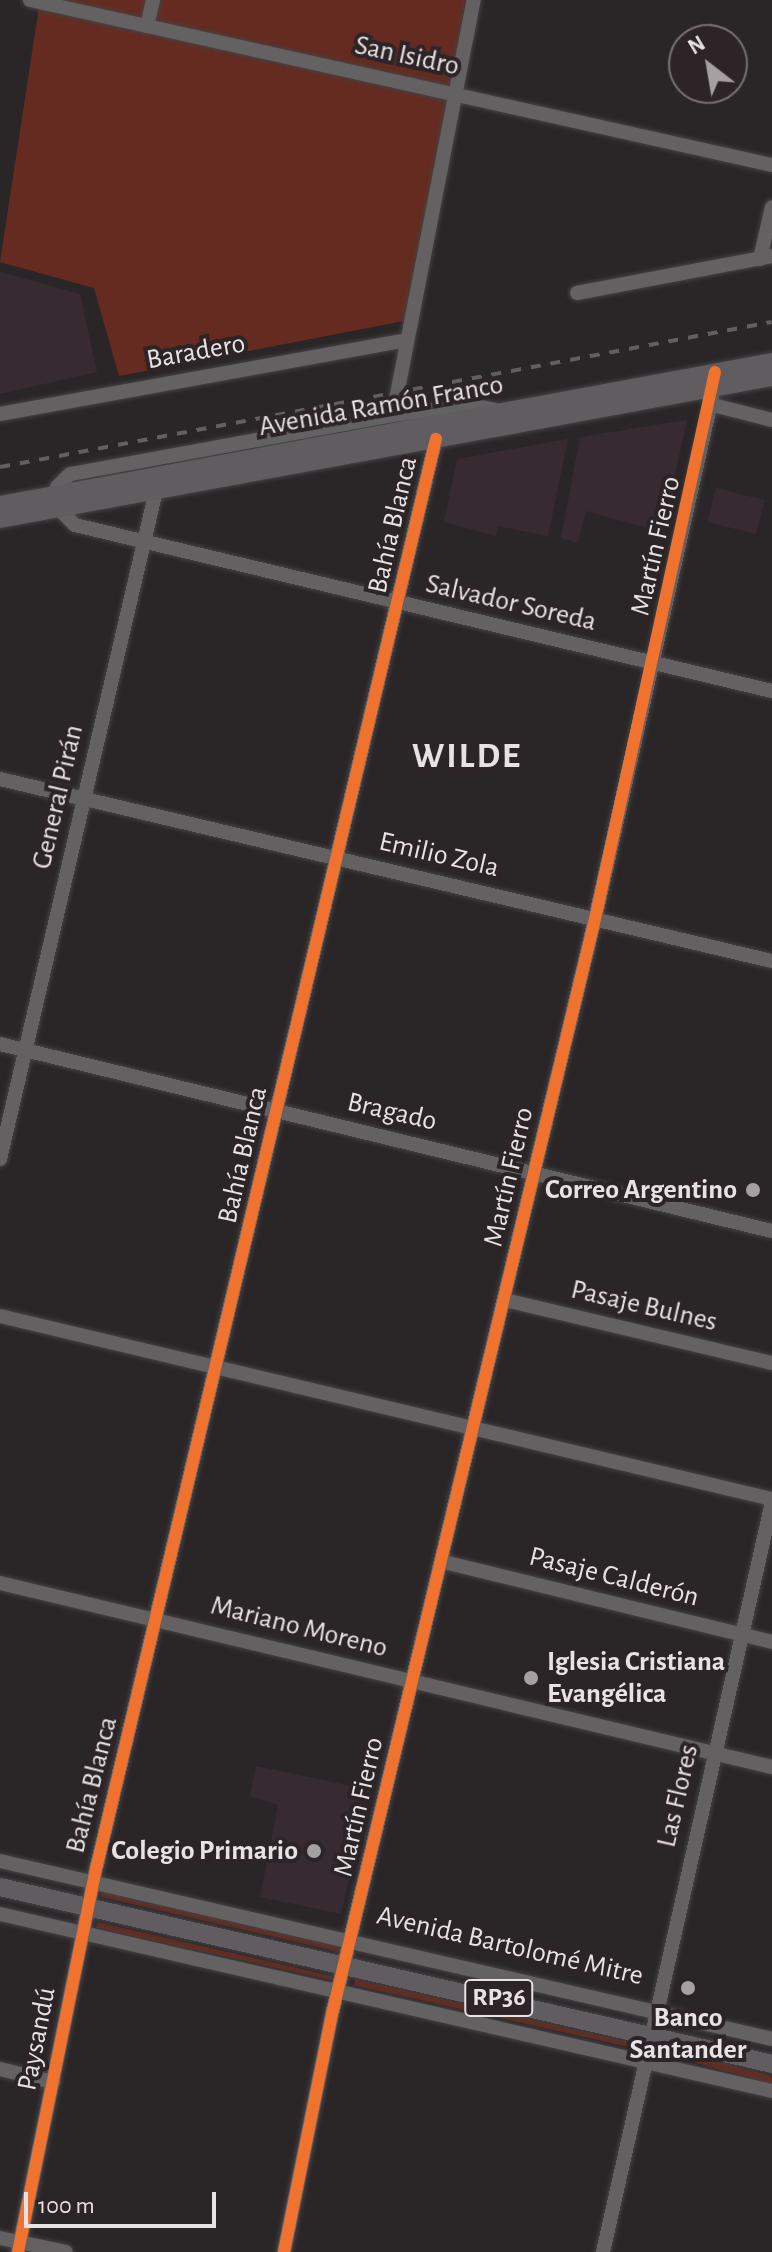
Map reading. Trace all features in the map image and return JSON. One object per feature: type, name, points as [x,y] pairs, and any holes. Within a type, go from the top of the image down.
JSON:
[{"type":"main road","name":"Avenida Ramón Franco","points":[[0,505],[57,501],[436,439],[716,379],[772,362]]},
{"type":"main road","name":"Avenida Ramón Franco","points":[[158,483],[505,413],[716,379],[772,377]]},
{"type":"main road","name":"Avenida Ramón Franco","points":[[0,519],[57,501]]},
{"type":"main road","name":"Avenida Bartolomé Mitre","points":[[0,1887],[652,2033],[772,2064]]},
{"type":"street","name":"San Isidro","points":[[30,0],[772,165]]},
{"type":"street","points":[[147,26],[153,0]]},
{"type":"street","name":"Bahía Blanca","points":[[393,415],[402,341],[474,0]]},
{"type":"street","points":[[577,293],[766,258],[772,207]]},
{"type":"street","name":"Baradero","points":[[0,414],[402,341]]},
{"type":"street","name":"Martín Fierro","points":[[284,2252],[339,1991],[411,1682],[444,1562],[655,663],[713,405],[716,379]]},
{"type":"street","name":"Bahía Blanca","points":[[57,501],[70,474],[393,415],[472,405],[505,413]]},
{"type":"street","points":[[713,405],[772,420]]},
{"type":"street","name":"Bahía Blanca","points":[[93,1881],[219,1365],[400,604],[436,439]]},
{"type":"street","points":[[158,483],[179,455]]},
{"type":"street","name":"General Pirán","points":[[0,1159],[158,483]]},
{"type":"street","name":"Salvador Soreda","points":[[57,501],[75,525],[145,539],[400,604],[772,691]]},
{"type":"street","name":"Emilio Zola","points":[[0,779],[772,961]]},
{"type":"street","name":"Bragado","points":[[0,1044],[772,1231]]},
{"type":"street","name":"Pasaje Bulnes","points":[[505,1300],[772,1363]]},
{"type":"street","points":[[0,1316],[476,1425],[772,1500]]},
{"type":"street","name":"Las Flores","points":[[603,2252],[772,1500]]},
{"type":"street","name":"Pasaje Calderón","points":[[444,1562],[772,1642]]},
{"type":"street","name":"Mariano Moreno","points":[[0,1583],[158,1618],[411,1682],[772,1767]]},
{"type":"street","name":"Avenida Bartolomé Mitre","points":[[0,1861],[657,2008],[772,2039]]},
{"type":"street","name":"Paysandú","points":[[19,2247],[93,1881]]},
{"type":"street","points":[[0,1914],[645,2059],[772,2091]]},
{"type":"street","points":[[0,2069],[53,2082]]},
{"type":"street","points":[[0,2238],[19,2247],[66,2252]]},
{"type":"shaded area","points":[[40,0],[466,0],[409,320],[119,376],[94,288],[0,262]]},
{"type":"shaded area","points":[[0,272],[80,294],[97,372],[0,394]]},
{"type":"shaded area","points":[[687,420],[662,532],[586,511],[578,543],[561,538],[580,437]]},
{"type":"shaded area","points":[[568,439],[548,536],[498,526],[496,536],[444,522],[457,459]]},
{"type":"shaded area","points":[[716,488],[765,500],[756,534],[708,522]]},
{"type":"shaded area","name":"Colegio Primario","points":[[256,1766],[370,1790],[341,1914],[260,1897],[278,1805],[250,1796]]},
{"type":"shaded area","points":[[102,1891],[340,1946],[338,1952],[101,1897]]},
{"type":"shaded area","points":[[97,1922],[332,1976],[332,1980],[96,1928]]},
{"type":"shaded area","points":[[355,1979],[629,2042],[629,2047],[354,1985]]},
{"type":"shaded area","points":[[666,2048],[772,2076],[772,2084],[664,2054]]},
{"type":"railway","points":[[0,467],[772,322]]},
{"type":"cycle path","points":[[284,2252],[333,2010],[595,919],[715,372]]},
{"type":"cycle path","points":[[18,2252],[97,1865],[436,439]]},
{"type":"place","name":"Correo Argentino","points":[[753,1190]]},
{"type":"place","name":"Iglesia Cristiana Evangélica","points":[[531,1678]]},
{"type":"place","name":"Colegio Primario","points":[[314,1851]]},
{"type":"place","name":"Banco Santander","points":[[688,1988]]},
{"type":"district","name":"WILDE","points":[[467,757]]}]
